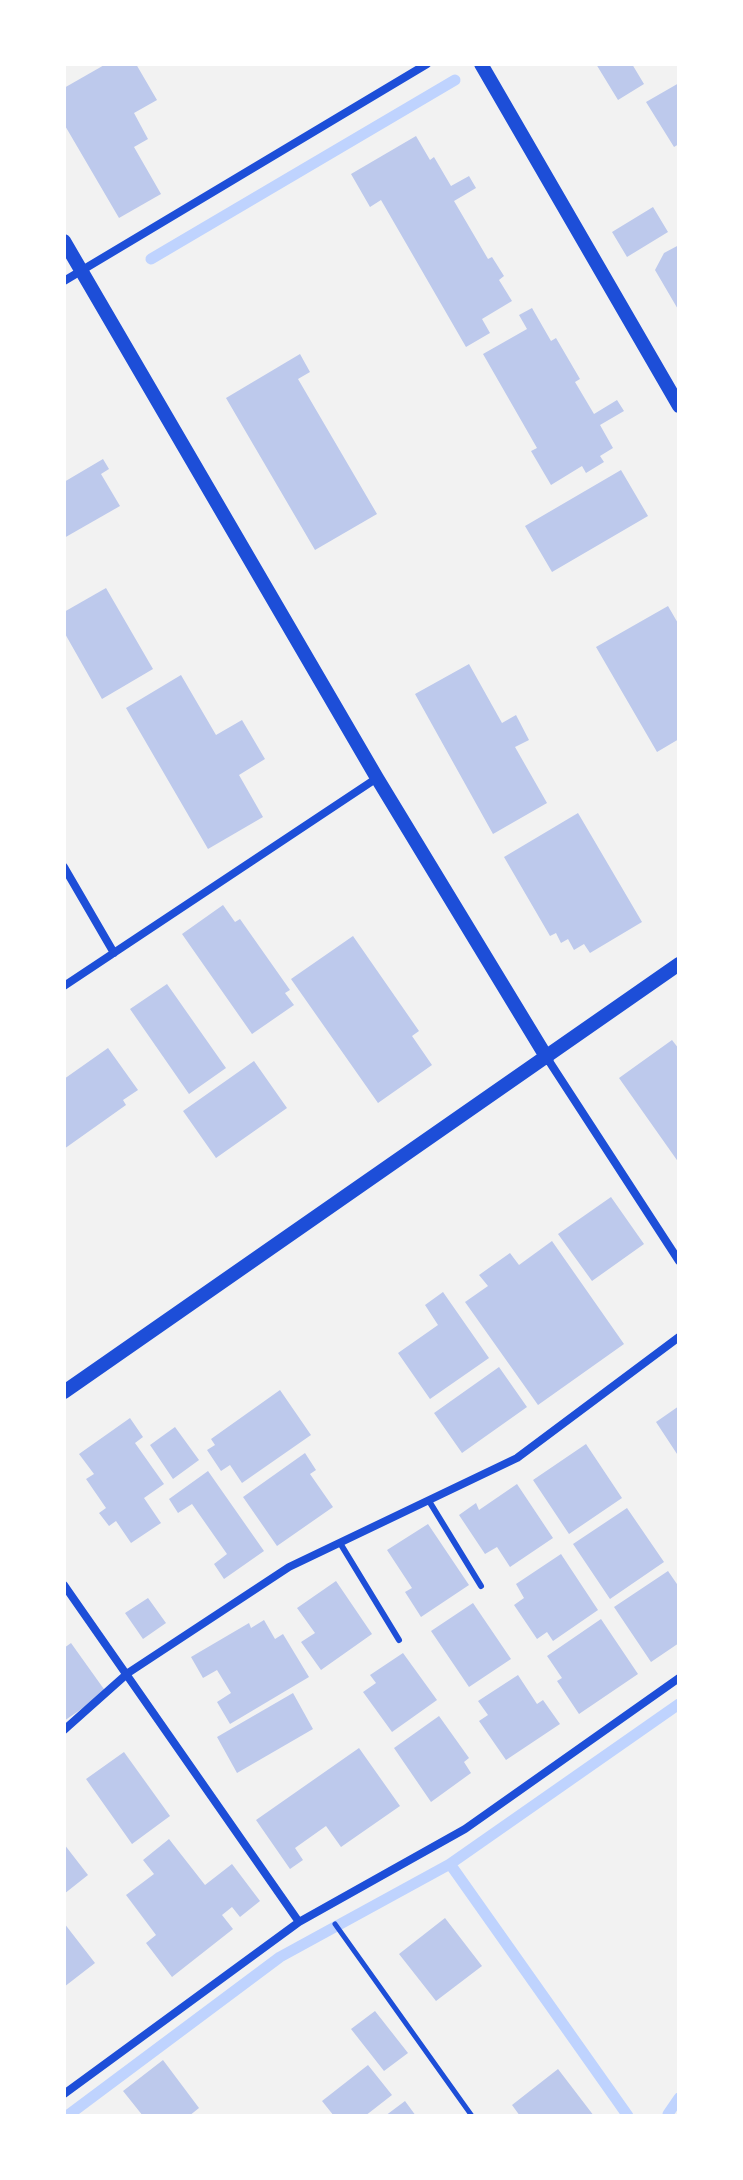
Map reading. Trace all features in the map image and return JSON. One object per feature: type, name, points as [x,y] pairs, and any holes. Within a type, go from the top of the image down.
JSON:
[{"type":"street","points":[[64,281],[427,64]]},
{"type":"street","points":[[481,64],[679,406]]},
{"type":"street","points":[[64,241],[377,778],[547,1058],[679,1261]]},
{"type":"street","points":[[64,986],[377,778]]},
{"type":"street","points":[[64,867],[114,953]]},
{"type":"street","points":[[64,1392],[679,964]]},
{"type":"street","points":[[64,1730],[128,1673],[289,1567],[517,1458],[679,1337]]},
{"type":"street","points":[[64,1585],[299,1922]]},
{"type":"street","points":[[64,2094],[299,1922],[465,1829],[679,1678]]},
{"type":"lane","points":[[429,1501],[481,1586]]},
{"type":"lane","points":[[340,1543],[399,1640]]},
{"type":"path","points":[[348,1940],[472,2116]]},
{"type":"building","points":[[106,64],[136,64],[157,100],[134,113],[148,139],[134,147],[161,194],[119,218],[64,124],[64,88]]},
{"type":"building","points":[[596,64],[632,64],[644,84],[618,100]]},
{"type":"building","points":[[679,83],[679,144],[674,147],[646,102]]},
{"type":"building","points":[[416,136],[430,160],[434,157],[451,186],[469,176],[476,188],[454,201],[488,259],[492,257],[504,276],[499,280],[512,301],[482,319],[490,333],[466,347],[381,200],[370,207],[351,174]]},
{"type":"building","points":[[653,207],[668,232],[627,257],[612,232]]},
{"type":"building","points":[[679,245],[679,311],[655,270],[664,253]]},
{"type":"building","points":[[532,308],[551,341],[556,338],[580,379],[575,382],[594,414],[617,400],[624,411],[600,425],[613,448],[600,456],[604,462],[586,473],[582,466],[551,485],[531,451],[537,448],[483,354],[527,329],[519,315]]},
{"type":"building","points":[[300,354],[310,372],[298,379],[377,514],[315,550],[226,398]]},
{"type":"building","points":[[103,459],[109,469],[101,474],[120,506],[64,538],[64,482]]},
{"type":"building","points":[[621,470],[648,516],[552,572],[525,526]]},
{"type":"building","points":[[106,588],[153,669],[102,699],[64,632],[64,612]]},
{"type":"building","points":[[668,606],[679,625],[679,739],[657,752],[596,647]]},
{"type":"building","points":[[469,664],[502,723],[516,715],[529,740],[515,747],[547,803],[493,834],[415,694]]},
{"type":"building","points":[[181,675],[216,735],[242,720],[265,759],[239,775],[263,817],[208,849],[126,708]]},
{"type":"building","points":[[578,813],[642,922],[590,953],[584,944],[574,950],[568,939],[561,943],[556,933],[550,936],[504,857]]},
{"type":"building","points":[[223,905],[235,922],[240,919],[290,990],[285,993],[294,1005],[252,1034],[182,934]]},
{"type":"building","points":[[353,936],[419,1031],[412,1036],[432,1065],[378,1103],[291,979]]},
{"type":"building","points":[[167,984],[226,1068],[189,1094],[130,1009]]},
{"type":"building","points":[[672,1040],[679,1049],[679,1163],[619,1078]]},
{"type":"building","points":[[108,1048],[138,1090],[123,1100],[126,1105],[64,1149],[64,1079]]},
{"type":"building","points":[[254,1061],[287,1108],[216,1158],[183,1111]]},
{"type":"building","points":[[611,1197],[644,1244],[592,1281],[558,1234]]},
{"type":"building","points":[[552,1241],[624,1344],[538,1405],[465,1302],[488,1286],[479,1275],[510,1253],[519,1265]]},
{"type":"building","points":[[443,1292],[489,1358],[430,1399],[398,1353],[438,1325],[425,1305]]},
{"type":"building","points":[[499,1367],[527,1407],[462,1453],[434,1413]]},
{"type":"building","points":[[280,1390],[311,1435],[242,1483],[230,1465],[221,1471],[207,1450],[215,1445],[211,1439]]},
{"type":"building","points":[[679,1406],[679,1457],[656,1422]]},
{"type":"building","points":[[130,1418],[143,1437],[135,1443],[164,1484],[144,1498],[161,1523],[131,1543],[116,1521],[109,1526],[99,1513],[106,1508],[86,1479],[94,1474],[79,1454]]},
{"type":"building","points":[[175,1427],[199,1460],[173,1479],[150,1445]]},
{"type":"building","points":[[586,1444],[622,1498],[569,1534],[533,1480]]},
{"type":"building","points":[[305,1453],[316,1470],[310,1474],[333,1507],[277,1546],[243,1497]]},
{"type":"building","points":[[208,1471],[264,1551],[224,1579],[214,1564],[227,1554],[192,1504],[178,1513],[169,1499]]},
{"type":"building","points":[[517,1484],[553,1538],[510,1567],[497,1547],[485,1554],[459,1515],[476,1503],[479,1510]]},
{"type":"building","points":[[627,1508],[664,1562],[610,1599],[573,1544]]},
{"type":"building","points":[[428,1524],[469,1585],[421,1617],[405,1592],[412,1588],[387,1550]]},
{"type":"building","points":[[561,1554],[598,1610],[553,1641],[547,1632],[537,1639],[514,1605],[524,1598],[516,1584]]},
{"type":"building","points":[[668,1571],[679,1587],[679,1643],[651,1662],[614,1607]]},
{"type":"building","points":[[336,1581],[372,1634],[321,1670],[301,1642],[315,1633],[297,1608]]},
{"type":"building","points":[[148,1598],[166,1623],[143,1639],[125,1613]]},
{"type":"building","points":[[473,1603],[511,1659],[469,1687],[431,1631]]},
{"type":"building","points":[[601,1619],[638,1674],[579,1714],[557,1681],[562,1678],[547,1656]]},
{"type":"building","points":[[264,1620],[275,1639],[283,1634],[309,1677],[230,1724],[217,1702],[231,1693],[217,1670],[203,1678],[191,1657],[249,1623],[251,1628]]},
{"type":"building","points":[[71,1643],[106,1692],[64,1721],[64,1648]]},
{"type":"building","points":[[403,1653],[437,1700],[392,1732],[363,1692],[376,1683],[370,1675]]},
{"type":"building","points":[[518,1675],[537,1704],[543,1700],[560,1724],[506,1760],[479,1721],[488,1715],[478,1701]]},
{"type":"building","points":[[293,1693],[313,1729],[237,1773],[217,1737]]},
{"type":"building","points":[[439,1716],[469,1758],[464,1762],[471,1773],[431,1802],[394,1748]]},
{"type":"building","points":[[359,1748],[400,1806],[341,1847],[326,1826],[295,1848],[303,1860],[290,1869],[256,1820]]},
{"type":"building","points":[[124,1752],[170,1816],[132,1844],[86,1779]]},
{"type":"building","points":[[169,1839],[205,1885],[232,1864],[260,1901],[240,1917],[232,1907],[222,1915],[233,1929],[172,1977],[146,1943],[156,1935],[126,1895],[154,1874],[143,1860]]},
{"type":"building","points":[[64,1844],[88,1875],[64,1894]]},
{"type":"building","points":[[445,1918],[482,1966],[436,2001],[399,1954]]},
{"type":"building","points":[[64,1923],[95,1963],[64,1987]]},
{"type":"building","points":[[375,2011],[408,2053],[384,2071],[351,2029]]},
{"type":"building","points":[[163,2060],[199,2108],[189,2116],[143,2116],[123,2091]]},
{"type":"building","points":[[368,2065],[392,2095],[365,2116],[334,2116],[322,2101]]},
{"type":"building","points":[[558,2069],[594,2116],[520,2116],[512,2105]]},
{"type":"building","points":[[405,2101],[416,2116],[385,2116]]},
{"type":"waterway","points":[[151,259],[455,80]]},
{"type":"waterway","points":[[67,2116],[280,1957],[450,1864],[679,1704]]},
{"type":"waterway","points":[[450,1864],[628,2116]]},
{"type":"waterway","points":[[668,2114],[679,2098]]}]
